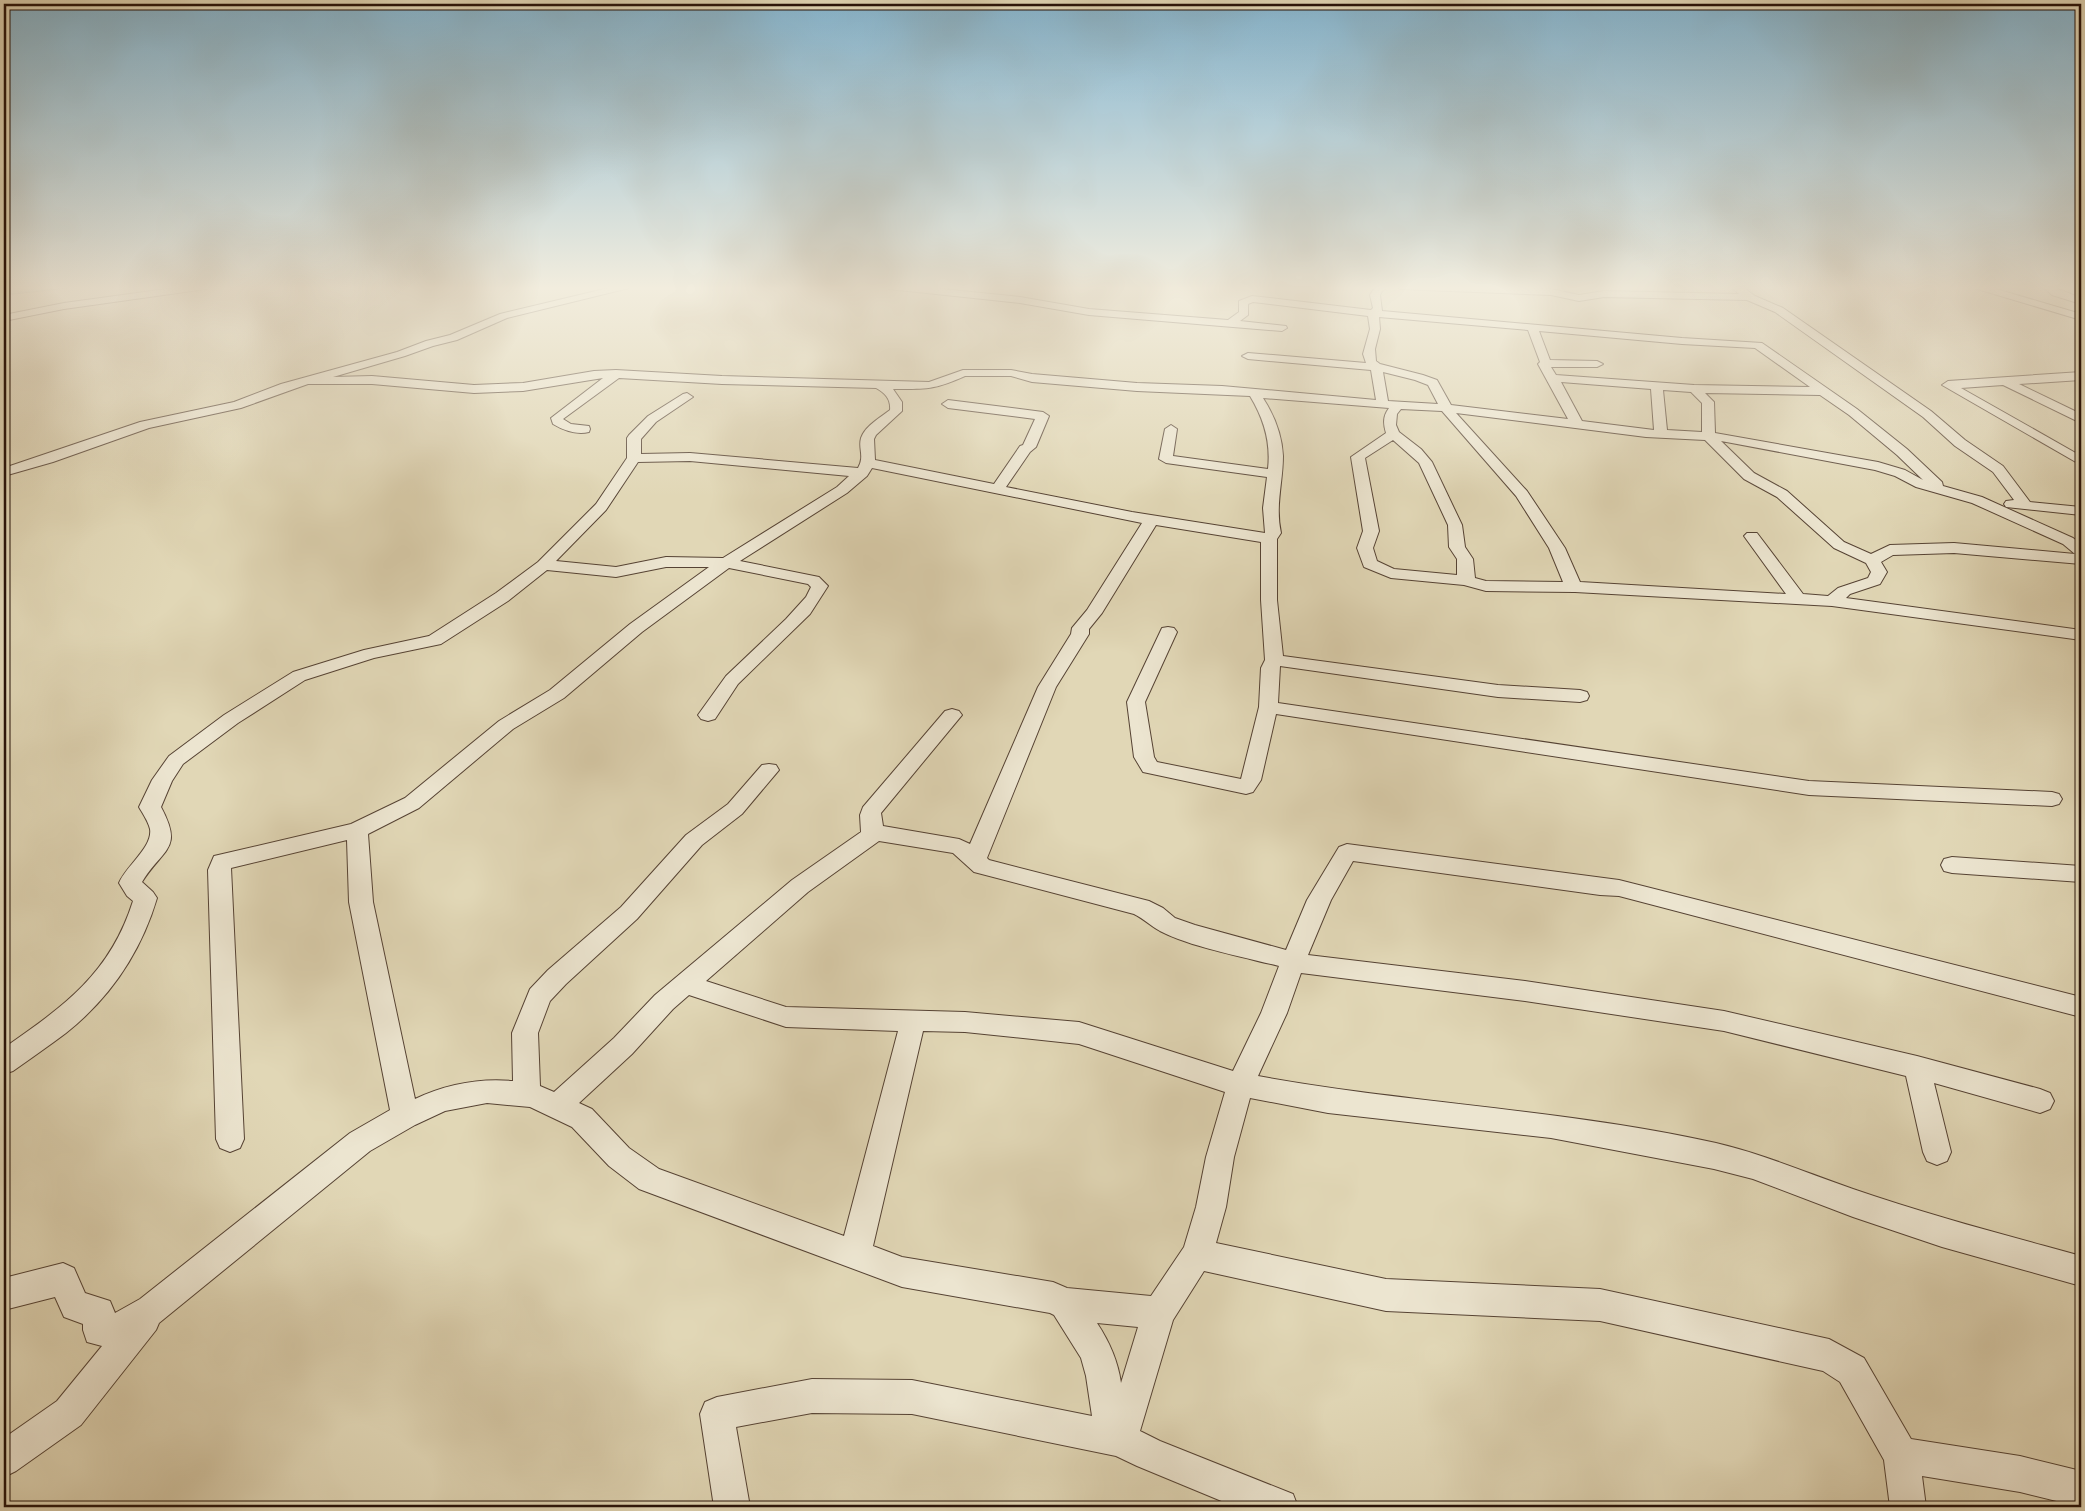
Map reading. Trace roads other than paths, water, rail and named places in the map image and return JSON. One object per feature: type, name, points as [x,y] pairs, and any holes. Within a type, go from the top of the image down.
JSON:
[{"type":"street","points":[[4,472],[48,459],[145,425],[237,405],[392,357]]},
{"type":"street","points":[[1254,357],[1376,367],[1428,380],[1437,389],[1446,408],[1522,494],[1557,548],[1571,582],[1575,587]]},
{"type":"street","points":[[1370,357],[1372,364],[1376,367],[1390,405],[1390,425],[1393,434],[1426,462],[1455,526],[1458,547],[1465,559],[1465,575],[1474,584],[1486,586],[1575,587],[1832,601],[2081,635]]},
{"type":"street","points":[[1543,357],[1546,363],[1544,366],[1562,394],[1577,424]]},
{"type":"street","points":[[1775,357],[1853,412],[1902,452],[1942,490]]},
{"type":"street","points":[[1846,357],[1928,414],[1960,443],[1998,469],[2025,506]]},
{"type":"street","points":[[1546,363],[1597,364]]},
{"type":"street","points":[[309,381],[377,380],[474,389],[533,386],[594,375],[616,374],[722,380],[932,386],[957,374],[986,372],[1137,387],[1222,390],[1446,408],[1646,433],[1709,436],[1878,466],[1900,473],[1921,484],[1977,500],[2068,541],[2081,551]]},
{"type":"street","points":[[584,429],[568,427],[557,421],[557,418],[616,374]]},
{"type":"street","points":[[2081,376],[1948,385],[2081,461]]},
{"type":"street","points":[[1551,378],[1694,389],[1824,391]]},
{"type":"street","points":[[2006,382],[2081,419]]},
{"type":"street","points":[[230,1139],[219,870],[222,862],[356,830],[412,803],[506,726],[557,694],[636,628],[726,563],[842,490],[865,468],[870,452],[868,436],[872,430],[896,411],[898,406],[892,394],[877,384]]},
{"type":"street","points":[[1657,386],[1661,433]]},
{"type":"street","points":[[1694,389],[1708,402],[1709,436],[1749,476],[1782,494],[1839,545],[1872,560],[1878,572],[1874,580],[1844,591],[1832,601]]},
{"type":"street","points":[[1168,632],[1136,702],[1144,757],[1150,767],[1246,787],[1250,780],[1268,707],[1270,668],[1274,660],[1269,600],[1269,538],[1273,533],[1269,520],[1270,494],[1276,465],[1274,432],[1267,413],[1254,394]]},
{"type":"street","points":[[4,1063],[68,1017],[108,976],[129,943],[137,926],[145,898],[130,882],[160,843],[162,837],[160,822],[150,807],[162,780],[176,760],[231,718],[298,676],[370,654],[435,640],[502,597],[544,565],[602,507],[634,458],[634,438],[652,419],[687,397]]},
{"type":"street","points":[[948,404],[1043,416],[1029,447],[1025,449],[998,489]]},
{"type":"street","points":[[1171,429],[1166,459],[1274,474]]},
{"type":"street","points":[[1393,434],[1358,457],[1371,531],[1366,548],[1370,564],[1390,572],[1468,580]]},
{"type":"street","points":[[1819,455],[1841,452],[1902,452]]},
{"type":"street","points":[[634,458],[690,457],[912,470],[1151,521],[1269,538]]},
{"type":"street","points":[[1977,500],[2081,511]]},
{"type":"street","points":[[974,861],[1047,687],[1080,634],[1081,628],[1094,613],[1151,521]]},
{"type":"street","points":[[1752,536],[1798,599]]},
{"type":"street","points":[[1872,560],[1890,550],[1954,548],[2081,559]]},
{"type":"street","points":[[544,565],[616,572],[666,562],[726,563],[812,580],[820,586],[802,613],[756,654],[731,681],[708,715]]},
{"type":"street","points":[[1274,660],[1498,691],[1580,696]]},
{"type":"street","points":[[1268,707],[1809,788],[2052,799]]},
{"type":"street","points":[[556,1106],[623,1046],[664,1002],[685,984],[800,886],[871,836],[872,832],[869,822],[871,812],[952,715]]},
{"type":"street","points":[[527,1095],[525,1033],[540,996],[557,977],[629,913],[694,840],[735,809],[769,770]]},
{"type":"street","points":[[356,830],[361,902],[404,1116]]},
{"type":"street","points":[[872,832],[960,847],[982,866],[1141,907],[1156,914],[1167,924],[1190,933],[1308,965],[1607,1002],[1724,1021],[1917,1067],[2040,1101]]},
{"type":"street","points":[[1120,1439],[1159,1313],[1197,1254],[1211,1207],[1220,1157],[1240,1085],[1274,1013],[1290,969],[1320,900],[1346,852],[1619,888],[2081,1007]]},
{"type":"street","points":[[1952,865],[2081,874]]},
{"type":"street","points":[[685,984],[786,1017],[965,1022],[1079,1033],[1240,1085],[1328,1101],[1551,1126],[1714,1156],[1753,1166],[1942,1232],[2081,1271]]},
{"type":"street","points":[[856,1254],[913,1020]]},
{"type":"street","points":[[1917,1067],[1937,1152]]},
{"type":"street","points":[[4,1294],[63,1279],[75,1306],[99,1312],[99,1330],[116,1331],[152,1310],[360,1142],[404,1116],[441,1100],[487,1091],[533,1095],[582,1118],[619,1157],[649,1179],[902,1272],[1053,1298],[1065,1304],[1159,1313]]},
{"type":"street","points":[[1197,1254],[1386,1295],[1600,1305],[1829,1356],[1852,1370],[1879,1420],[1901,1455],[1908,1507]]},
{"type":"street","points":[[1065,1304],[1096,1351],[1103,1376],[1111,1425],[1120,1439]]},
{"type":"street","points":[[4,1459],[69,1412],[152,1310]]},
{"type":"street","points":[[732,1507],[717,1414],[812,1396],[912,1397],[1120,1439],[1149,1454],[1280,1507]]},
{"type":"street","points":[[1901,1455],[2020,1474],[2081,1489]]}]
